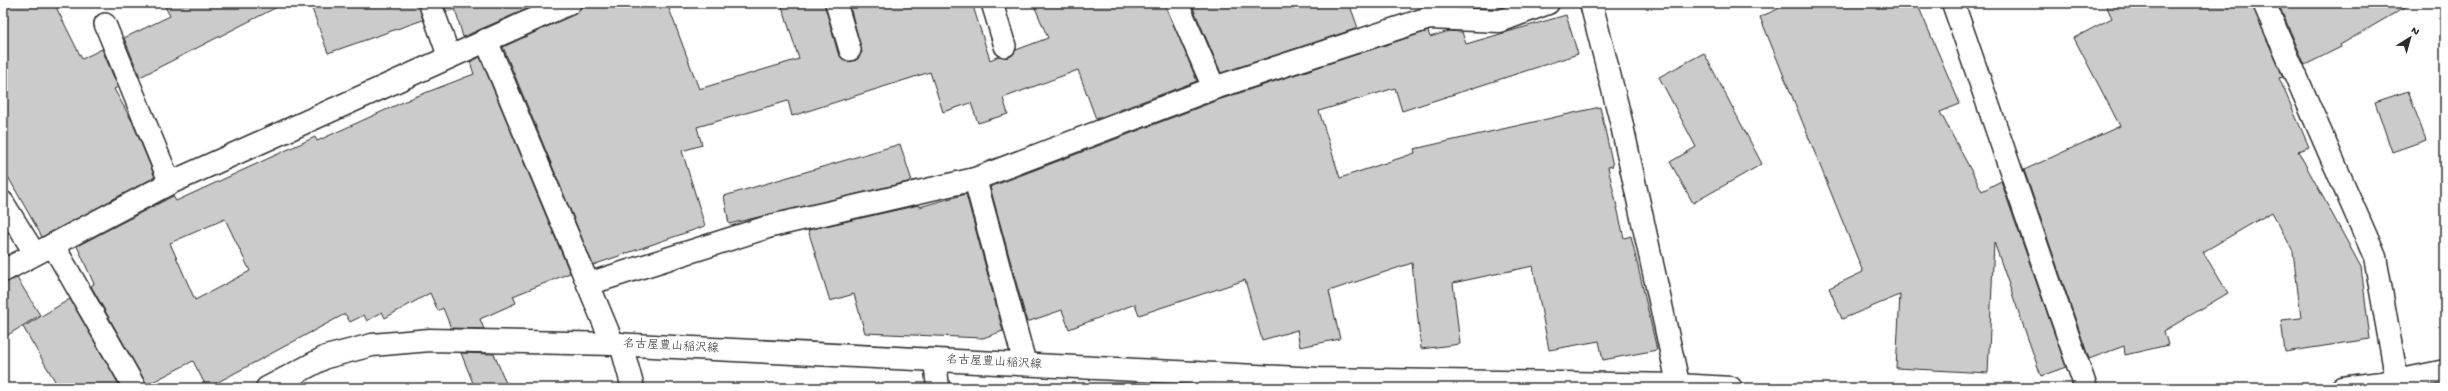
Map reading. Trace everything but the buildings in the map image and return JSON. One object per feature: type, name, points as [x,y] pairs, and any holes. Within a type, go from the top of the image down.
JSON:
[{"type":"street","points":[[430,3],[449,56]]},
{"type":"street","points":[[3,271],[170,183],[449,56],[570,3]]},
{"type":"street","points":[[1177,3],[1214,88]]},
{"type":"street","points":[[588,284],[771,226],[976,179],[1214,88],[1429,18],[1500,21],[1548,3]]},
{"type":"street","points":[[1591,3],[1621,120],[1678,386]]},
{"type":"street","points":[[1953,3],[2086,388]]},
{"type":"street","points":[[2264,3],[2375,257],[2397,381]]},
{"type":"street","points":[[486,40],[588,284],[617,344],[633,388]]},
{"type":"street","points":[[976,179],[1026,364]]},
{"type":"street","points":[[44,250],[135,388]]},
{"type":"street","name":"名古屋豊山稲沢線","points":[[267,388],[326,357],[372,345],[430,340],[617,344],[1026,364],[1321,383],[1678,386],[1731,388]]},
{"type":"street","points":[[935,360],[938,388]]},
{"type":"street","points":[[2342,388],[2397,381],[2445,371]]},
{"type":"lane","points":[[836,3],[850,50]]},
{"type":"lane","points":[[992,3],[1005,46]]},
{"type":"lane","points":[[105,24],[170,183]]},
{"type":"lane","points":[[3,202],[44,250]]}]
